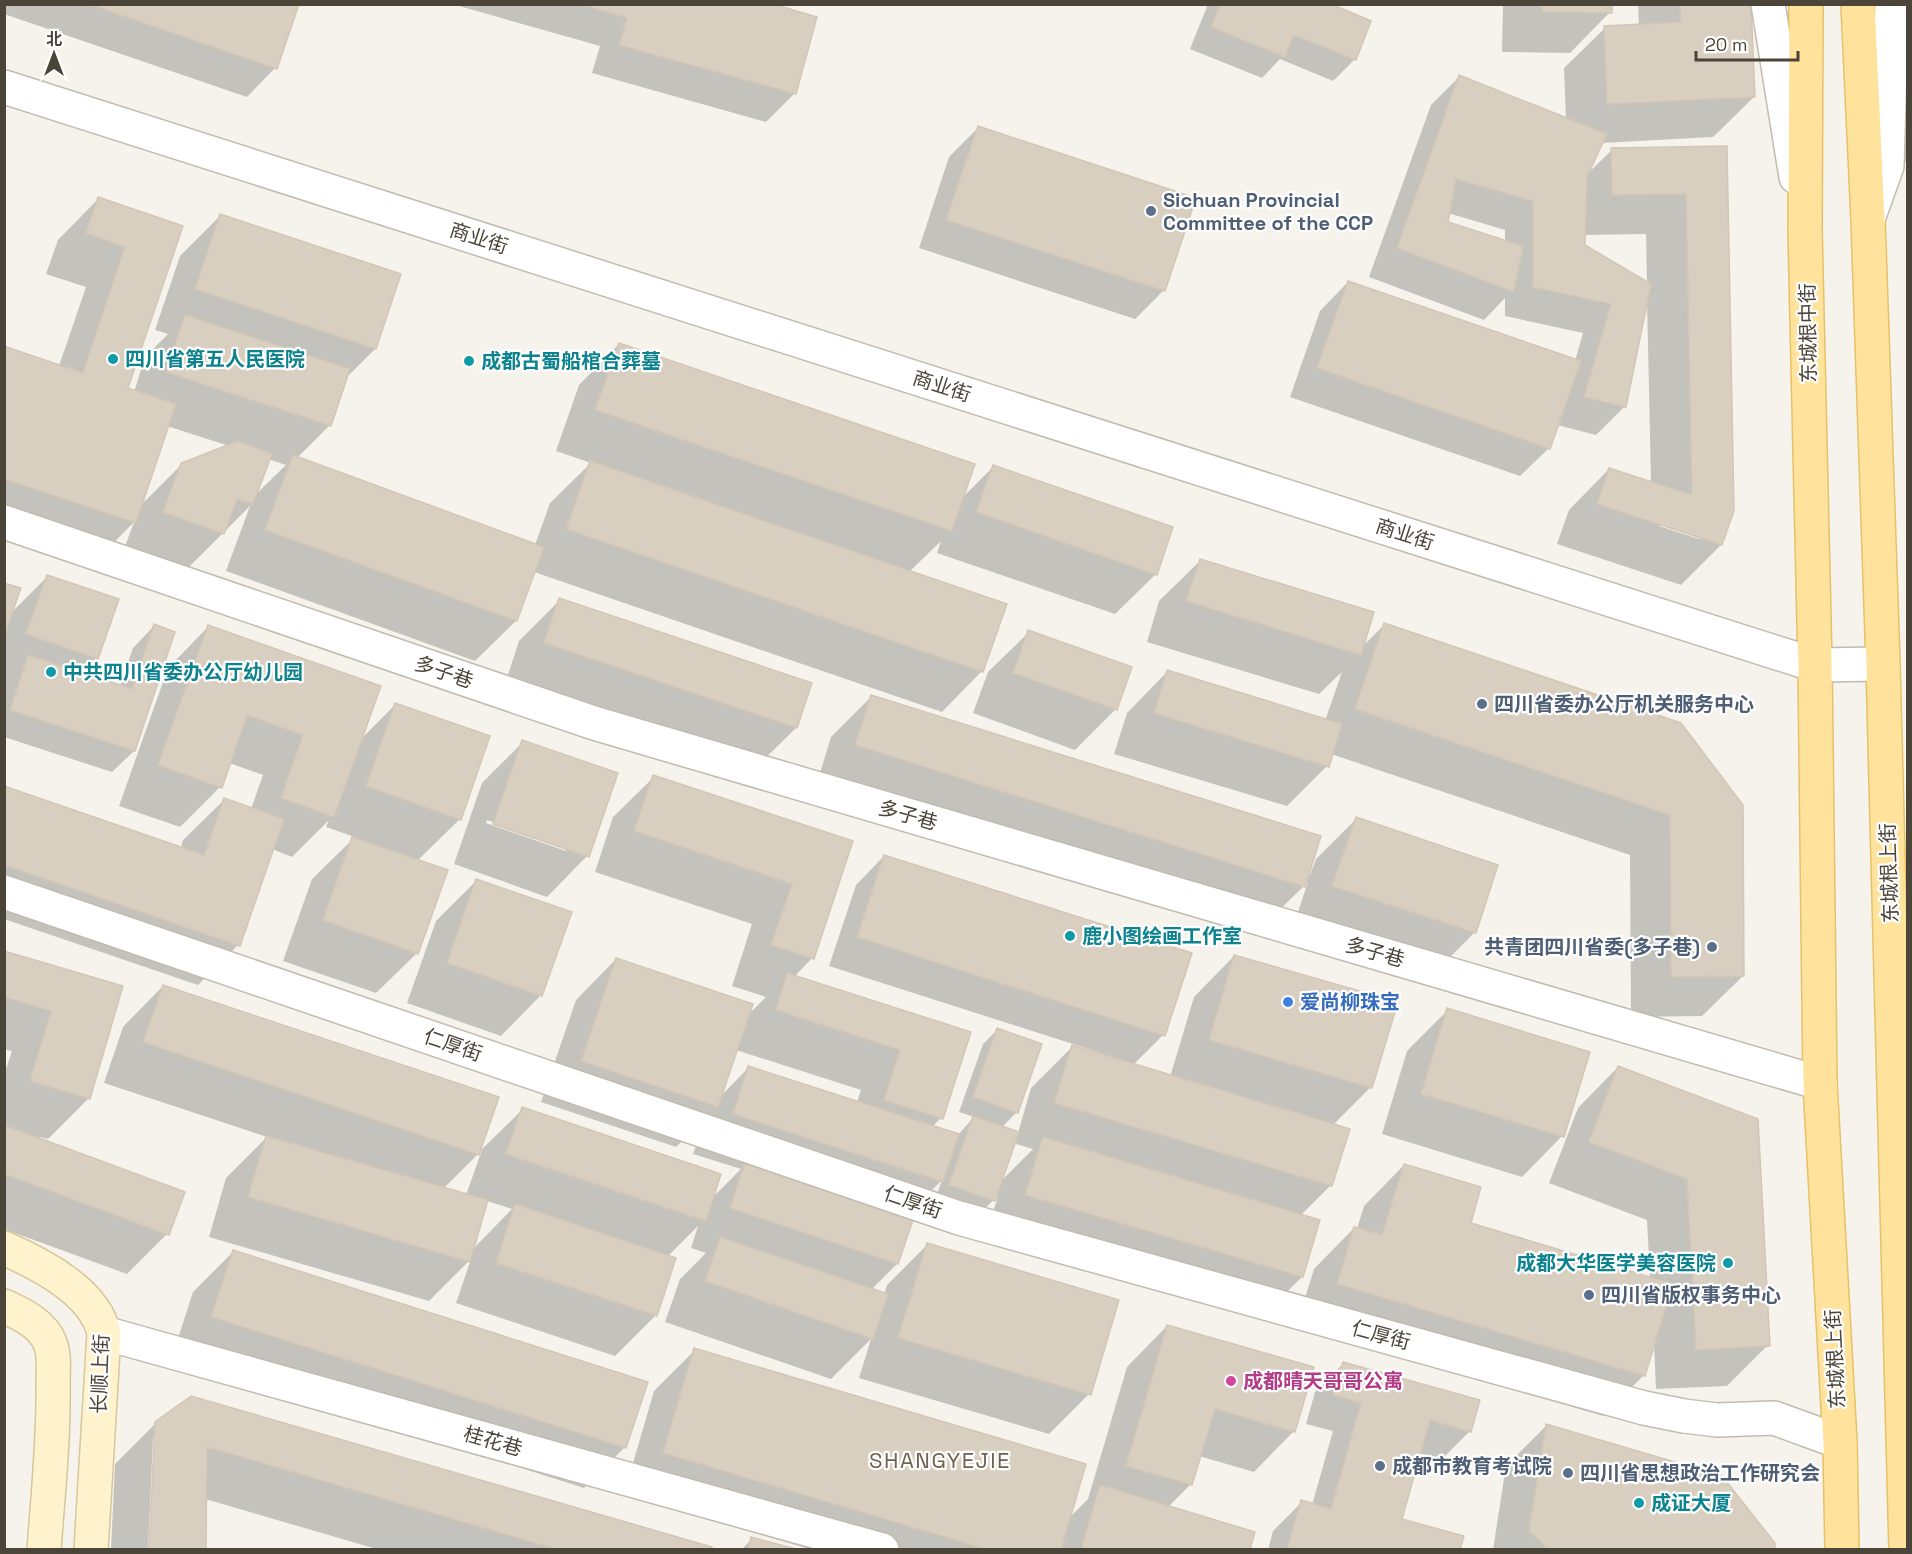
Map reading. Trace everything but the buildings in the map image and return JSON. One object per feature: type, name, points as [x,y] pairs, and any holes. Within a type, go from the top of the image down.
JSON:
[{"type":"main road","points":[[1805,230],[1806,4]]},
{"type":"main road","points":[[1858,4],[1868,219],[1882,664]]},
{"type":"main road","name":"东城根中街","points":[[1805,230],[1815,665]]},
{"type":"main road","name":"东城根上街","points":[[1882,664],[1898,851],[1906,1550]]},
{"type":"main road","name":"东城根上街","points":[[1815,665],[1820,1083],[1840,1442],[1842,1550]]},
{"type":"main road","name":"长顺上街","points":[[4,1248],[28,1258],[68,1283],[91,1307],[102,1325],[104,1333],[91,1550]]},
{"type":"main road","points":[[4,1306],[26,1316],[44,1332],[53,1356],[54,1410],[44,1550]]},
{"type":"street","name":"东城根中街","points":[[1768,4],[1805,230]]},
{"type":"street","points":[[1868,219],[1898,166],[1892,4]]},
{"type":"street","name":"商业街","points":[[4,87],[1815,665],[1882,664]]},
{"type":"street","name":"多子巷","points":[[4,522],[594,723],[1820,1083]]},
{"type":"street","name":"仁厚街","points":[[4,891],[959,1218],[1644,1407],[1684,1416],[1717,1420],[1774,1418],[1840,1442]]},
{"type":"street","name":"桂花巷","points":[[104,1333],[882,1550]]},
{"type":"place","name":"Sichuan Provincial Committee of the CCP","points":[[1151,211]]},
{"type":"place","name":"四川省第五人民医院","points":[[113,359]]},
{"type":"place","name":"成都古蜀船棺合葬墓","points":[[469,361]]},
{"type":"place","name":"中共四川省委办公厅幼儿园","points":[[51,672]]},
{"type":"place","name":"四川省委办公厅机关服务中心","points":[[1482,704]]},
{"type":"place","name":"鹿小图绘画工作室","points":[[1070,936]]},
{"type":"place","name":"共青团四川省委(多子巷)","points":[[1712,947]]},
{"type":"place","name":"爱尚柳珠宝","points":[[1288,1002]]},
{"type":"place","name":"成都大华医学美容医院","points":[[1728,1263]]},
{"type":"place","name":"四川省版权事务中心","points":[[1589,1295]]},
{"type":"place","name":"成都晴天哥哥公寓","points":[[1231,1381]]},
{"type":"place","name":"成都市教育考试院","points":[[1380,1466]]},
{"type":"place","name":"四川省思想政治工作研究会","points":[[1568,1473]]},
{"type":"place","name":"成证大厦","points":[[1639,1503]]},
{"type":"district","name":"SHANGYEJIE","points":[[940,1460]]}]
